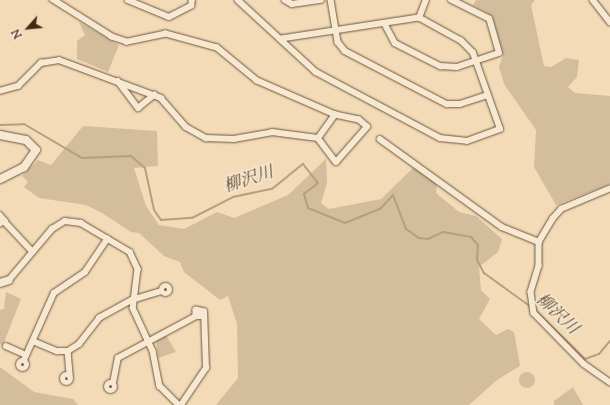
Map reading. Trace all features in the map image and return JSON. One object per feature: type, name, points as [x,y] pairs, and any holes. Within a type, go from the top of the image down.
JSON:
[{"type":"street","points":[[0,91],[18,86],[50,60],[67,61],[154,95],[186,127],[206,138],[234,139],[272,132],[318,138],[336,162],[367,127],[359,120],[336,115],[257,80],[217,48],[175,35],[140,42],[114,35],[53,0]]},
{"type":"street","points":[[128,0],[169,17],[191,6],[192,0]]},
{"type":"street","points":[[238,0],[316,72],[448,141],[467,141],[500,130],[476,60],[467,45],[419,18],[281,39]]},
{"type":"street","points":[[285,0],[292,4],[321,0]]},
{"type":"street","points":[[331,0],[335,30],[345,51],[442,103],[460,104],[488,95]]},
{"type":"street","points":[[419,18],[426,0]]},
{"type":"street","points":[[385,24],[395,43],[440,66],[458,67],[499,53],[491,22],[451,0]]},
{"type":"street","points":[[593,0],[610,22]]},
{"type":"street","points":[[118,81],[138,108],[154,95]]},
{"type":"street","points":[[318,138],[336,115]]},
{"type":"street","points":[[0,135],[26,140],[36,150],[24,167],[0,179]]},
{"type":"street","points":[[380,139],[502,227],[539,242]]},
{"type":"street","points":[[610,189],[562,209],[539,242],[533,306],[534,312],[584,364],[610,382]]},
{"type":"street","points":[[0,215],[2,223],[32,251]]},
{"type":"street","points":[[0,283],[10,280],[32,251],[52,229],[65,222],[81,223],[107,239],[136,259],[138,269],[132,300],[149,341],[160,386],[180,405],[206,368],[207,332],[203,316],[196,316],[149,341],[115,360],[113,383]]},
{"type":"street","points":[[6,346],[25,358],[56,289],[86,272],[107,239]]},
{"type":"street","points":[[33,341],[57,351],[68,351],[80,344],[99,318],[132,300],[161,291]]},
{"type":"street","points":[[68,351],[70,376]]},
{"type":"shaded area","points":[[476,0],[535,0],[531,5],[544,66],[551,67],[566,58],[579,60],[577,77],[568,87],[575,93],[610,96],[610,184],[556,205],[534,167],[536,130],[504,84],[499,67],[503,55],[494,21],[491,15],[473,5]]},
{"type":"shaded area","points":[[79,22],[119,45],[108,72],[77,59],[77,41],[85,35]]},
{"type":"shaded area","points":[[83,126],[157,131],[158,166],[134,168],[146,206],[159,225],[184,229],[217,212],[234,218],[288,195],[326,159],[327,183],[321,203],[329,209],[381,199],[414,167],[437,184],[436,193],[459,212],[476,216],[502,239],[498,252],[479,267],[481,290],[490,299],[479,319],[496,335],[508,329],[514,332],[520,366],[497,380],[469,405],[216,405],[238,378],[237,324],[228,296],[220,300],[184,272],[180,262],[164,256],[139,233],[131,232],[102,213],[86,205],[39,198],[24,187],[28,182],[22,176],[38,160],[51,165]]},
{"type":"shaded area","points":[[6,292],[21,299],[3,345],[0,344],[0,310],[4,309]]},
{"type":"shaded area","points":[[166,335],[176,352],[158,358],[156,340]]},
{"type":"shaded area","points":[[0,367],[34,392],[73,399],[78,405],[0,405]]},
{"type":"shaded area","points":[[527,372],[534,377],[535,380],[530,387],[527,388],[520,383],[519,380],[524,373]]},
{"type":"shaded area","points":[[573,387],[583,405],[554,405],[554,401]]},
{"type":"waterway","name":"柳沢川","points":[[0,125],[24,124],[82,158],[131,156],[145,168],[154,210],[161,220],[192,218],[233,197],[272,189],[303,164],[318,183],[304,194],[308,208],[345,223],[380,209],[393,195],[406,229],[419,238],[428,239],[443,232],[471,237],[478,245],[477,260],[484,273],[531,307]]},
{"type":"waterway","name":"柳沢川","points":[[535,310],[585,359],[599,354],[610,341]]}]
